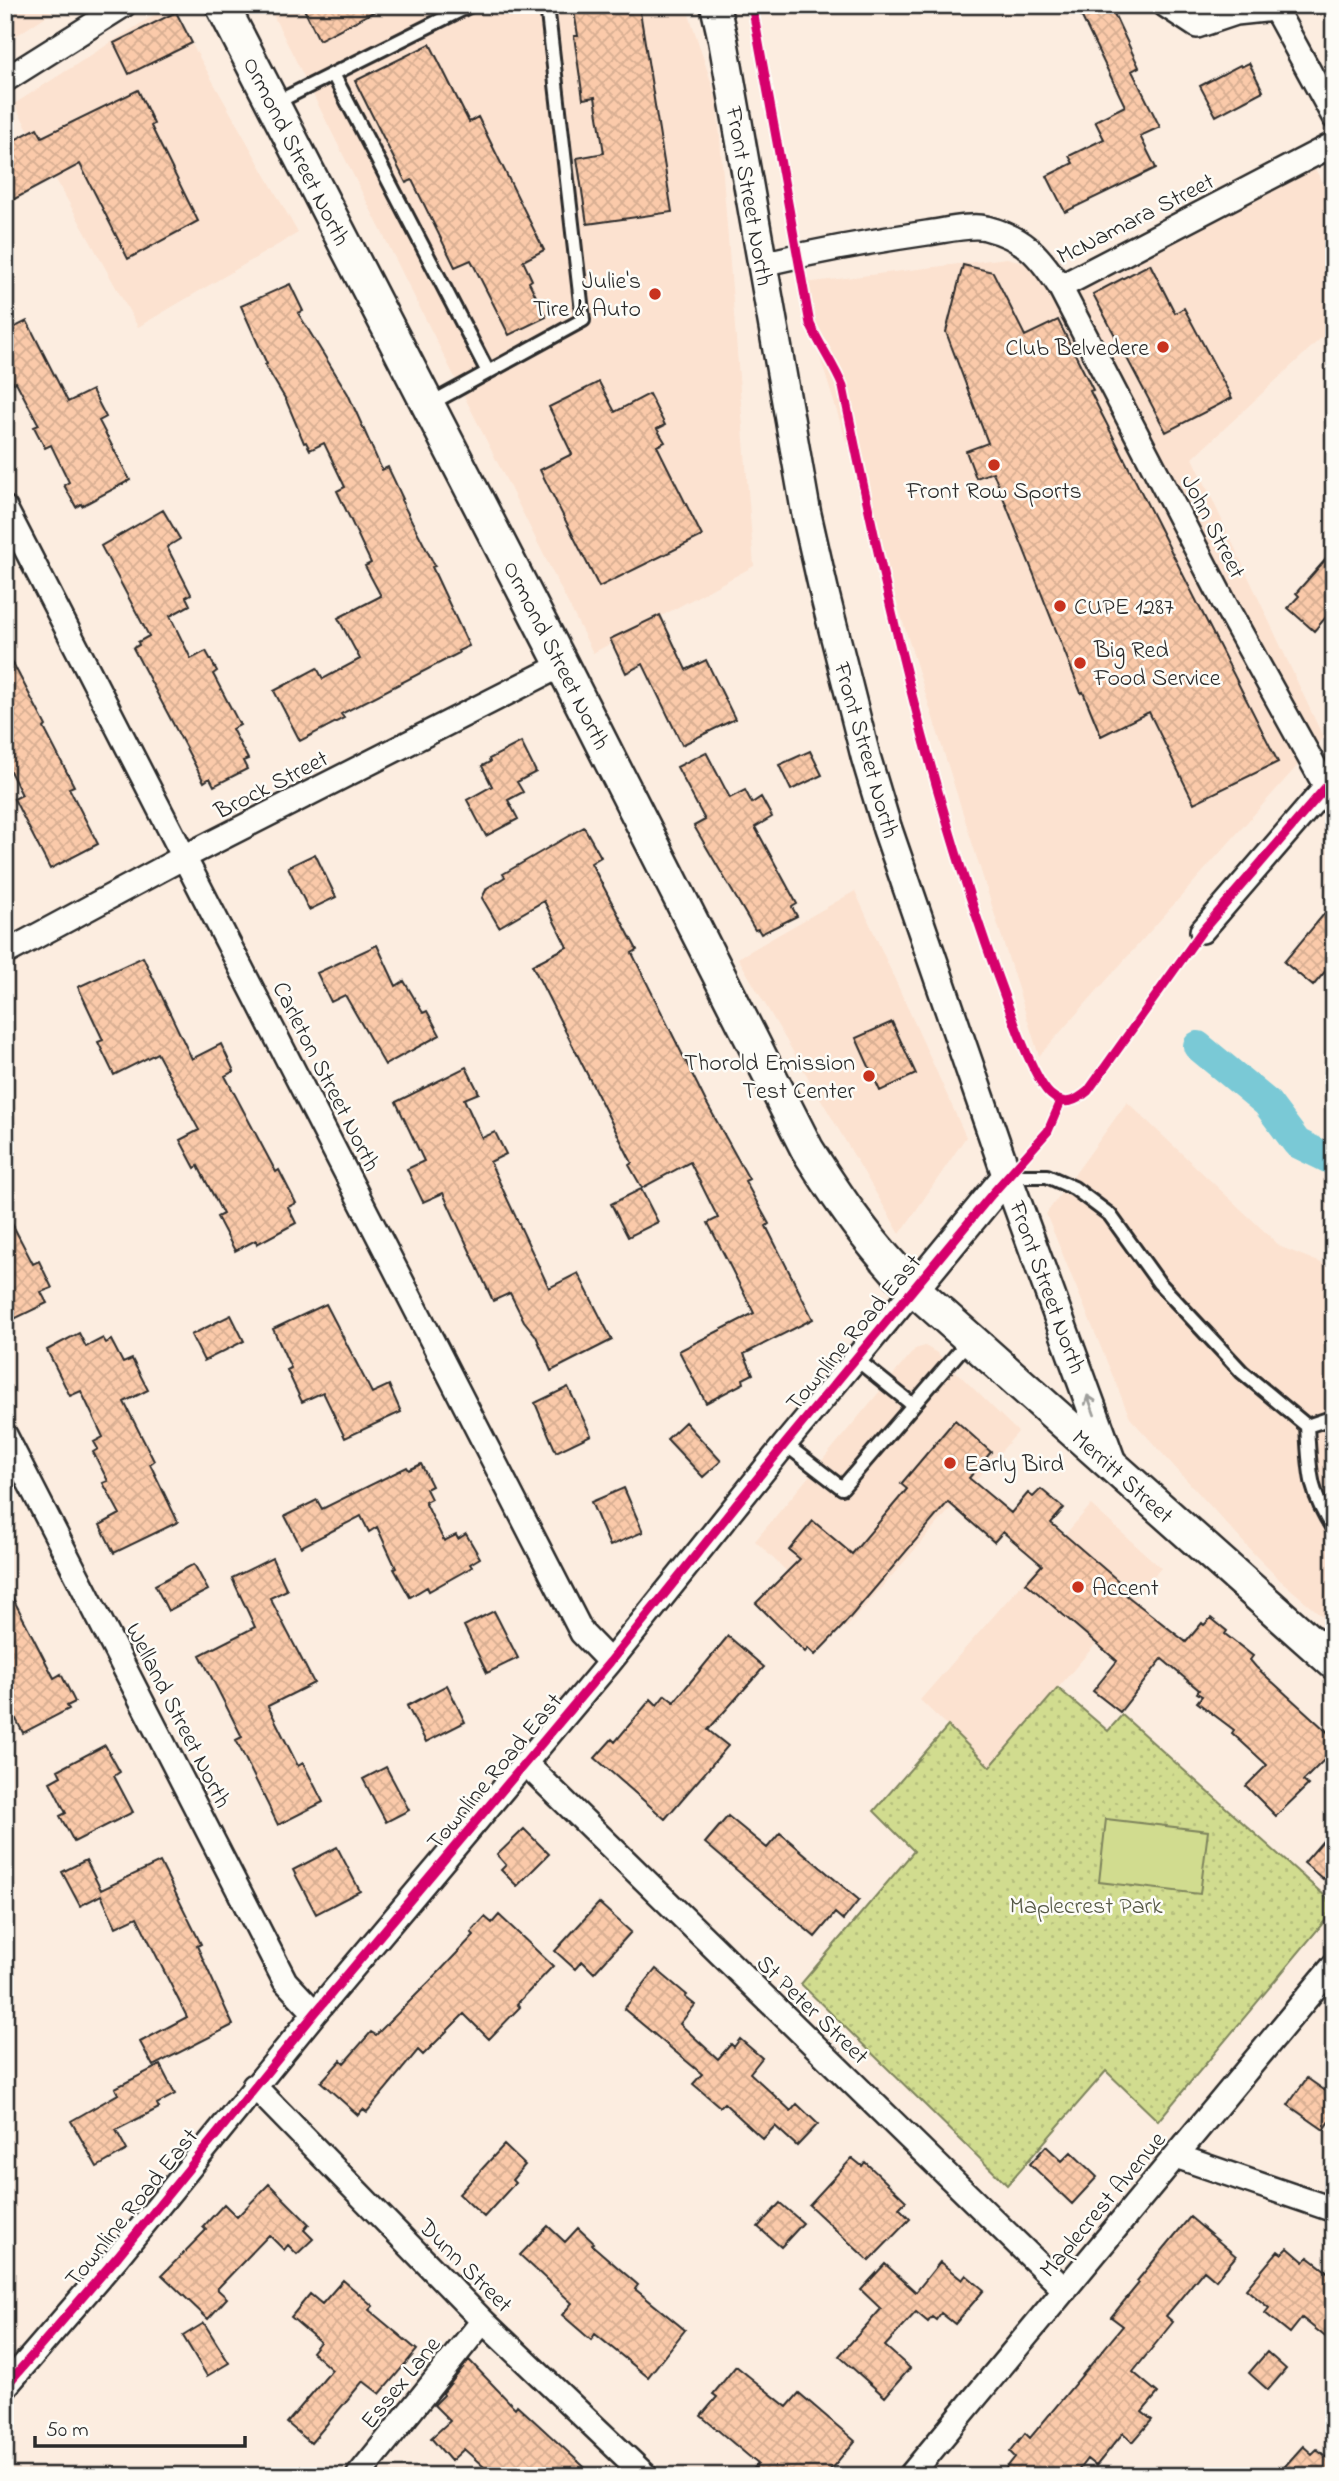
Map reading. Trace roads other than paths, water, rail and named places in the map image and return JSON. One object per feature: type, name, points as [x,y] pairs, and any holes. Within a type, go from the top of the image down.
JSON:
[{"type":"main road","name":"Ormond Street North","points":[[222,5],[562,665],[807,1149],[868,1240],[914,1289]]},
{"type":"main road","name":"Merritt Street","points":[[914,1289],[1334,1663]]},
{"type":"street","points":[[5,80],[124,5]]},
{"type":"street","name":"Front Street North","points":[[715,5],[808,520],[866,758],[887,828],[1007,1176],[1114,1469]]},
{"type":"street","points":[[1166,5],[1196,26],[1236,13],[1273,7],[1334,117]]},
{"type":"street","name":"McNamara Street","points":[[762,264],[865,241],[983,227],[1027,246],[1042,259],[1060,286],[1334,144]]},
{"type":"street","name":"John Street","points":[[1060,286],[1228,611],[1331,786]]},
{"type":"street","name":"Carleton Street North","points":[[5,508],[582,1633],[610,1662]]},
{"type":"street","name":"Brock Street","points":[[5,953],[184,857],[562,665]]},
{"type":"street","points":[[1202,931],[1331,786]]},
{"type":"street","name":"Townline Road East","points":[[5,2387],[118,2256],[314,2013],[526,1764],[785,1444],[1007,1176]]},
{"type":"street","name":"Welland Street North","points":[[5,1435],[285,1981],[314,2013]]},
{"type":"street","name":"St Peter Street","points":[[526,1764],[1065,2290]]},
{"type":"street","name":"Maplecrest Avenue","points":[[910,2476],[1334,1965]]},
{"type":"street","name":"Dunn Street","points":[[254,2086],[483,2321],[646,2476]]},
{"type":"street","points":[[1176,2156],[1334,2210]]},
{"type":"street","name":"Essex Lane","points":[[358,2476],[483,2321]]},
{"type":"lane","points":[[273,104],[471,5]]},
{"type":"lane","points":[[428,405],[583,320],[547,5]]},
{"type":"lane","points":[[333,75],[488,372]]},
{"type":"lane","points":[[1007,1176],[1047,1176],[1074,1188],[1110,1215],[1159,1283],[1242,1372],[1307,1426],[1310,1482],[1319,1508],[1334,1530]]},
{"type":"lane","points":[[785,1444],[842,1488],[970,1339]]},
{"type":"lane","points":[[856,1359],[913,1405]]},
{"type":"lane","points":[[1307,1426],[1334,1417]]},
{"type":"waterway","points":[[1198,1046],[1267,1103],[1297,1143],[1334,1161]]},
{"type":"place","name":"Julie's Tire & Auto","points":[[655,294]]},
{"type":"place","name":"Club Belvedere","points":[[1163,347]]},
{"type":"place","name":"Front Row Sports","points":[[994,465]]},
{"type":"place","name":"CUPE 1287","points":[[1060,606]]},
{"type":"place","name":"Big Red Food Service","points":[[1080,663]]},
{"type":"place","name":"Thorold Emission Test Center","points":[[869,1076]]},
{"type":"place","name":"Early Bird","points":[[950,1463]]},
{"type":"place","name":"Accent","points":[[1078,1587]]},
{"type":"park label","name":"Maplecrest Park","points":[[1086,1905]]}]
